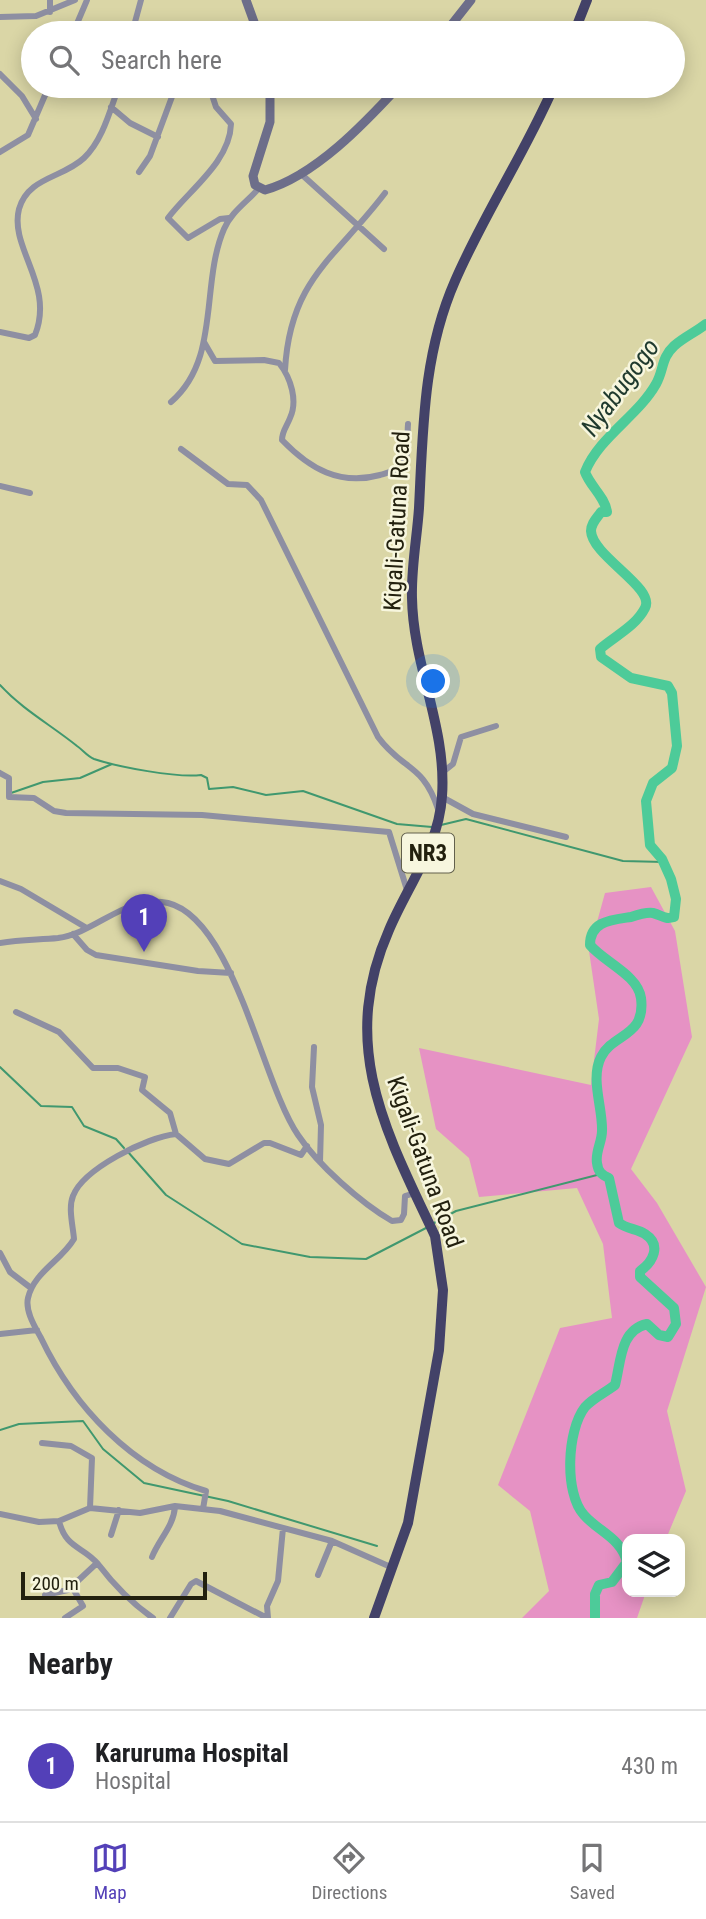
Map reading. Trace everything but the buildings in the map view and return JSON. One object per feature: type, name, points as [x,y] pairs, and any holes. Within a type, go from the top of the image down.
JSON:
[{"type":"highway","points":[[579,21],[587,0]]},
{"type":"highway","name":"Kigali-Gatuna Road","points":[[374,1618],[393,1569],[410,1510],[443,1319],[440,1258],[435,1236],[378,1108],[366,1044],[373,983],[383,942],[434,839],[442,797],[443,772],[437,726],[413,623],[412,564],[427,377],[434,340],[454,282],[548,98]]},
{"type":"main road","points":[[247,0],[254,21]]},
{"type":"main road","points":[[454,21],[471,0]]},
{"type":"main road","points":[[270,98],[269,131],[253,176],[254,185],[265,190],[300,173],[345,141],[387,98]]},
{"type":"street","points":[[50,0],[50,12]]},
{"type":"street","points":[[0,17],[27,17],[50,12],[75,0]]},
{"type":"street","points":[[78,21],[88,0]]},
{"type":"street","points":[[135,21],[141,0]]},
{"type":"street","points":[[0,74],[21,95]]},
{"type":"street","points":[[0,88],[5,81]]},
{"type":"street","points":[[23,98],[36,119]]},
{"type":"street","points":[[0,152],[28,135],[44,98]]},
{"type":"street","points":[[0,332],[29,338],[35,335],[38,323],[40,290],[23,244],[18,215],[25,196],[33,186],[70,169],[86,156],[100,136],[115,98]]},
{"type":"street","points":[[139,172],[158,137],[172,98]]},
{"type":"street","points":[[213,98],[216,107],[231,124],[228,137],[208,173],[168,220],[188,238],[220,219],[229,218]]},
{"type":"street","points":[[111,107],[130,123],[158,137]]},
{"type":"street","points":[[300,173],[383,249]]},
{"type":"street","points":[[171,402],[192,376],[204,342],[210,277],[229,218],[259,188]]},
{"type":"street","points":[[285,372],[288,337],[300,297],[329,257],[359,227],[385,193]]},
{"type":"street","points":[[204,342],[215,360],[269,360],[279,363],[293,396],[292,415],[282,433],[282,440],[315,467],[338,479],[374,477],[392,473],[401,466],[406,457],[408,424]]},
{"type":"street","points":[[181,449],[228,484],[247,485],[261,500],[378,737],[389,751],[422,775],[440,814]]},
{"type":"street","points":[[0,486],[30,494]]},
{"type":"street","points":[[443,772],[453,764],[461,737],[496,726]]},
{"type":"street","points":[[0,773],[9,778],[9,797],[34,798],[60,813],[202,815],[389,832],[407,892]]},
{"type":"street","points":[[442,797],[473,814],[566,837]]},
{"type":"street","points":[[0,881],[21,889],[85,927]]},
{"type":"street","points":[[0,943],[74,933],[137,905],[168,903],[191,915],[202,926],[231,973],[296,1133],[320,1162],[392,1221],[401,1220],[405,1196],[415,1193]]},
{"type":"street","points":[[74,933],[87,950],[96,955],[198,971],[231,973]]},
{"type":"street","points":[[16,1012],[59,1032],[93,1068],[118,1068],[145,1077],[142,1090],[170,1113],[176,1134],[194,1152],[217,1163],[229,1164],[264,1143],[301,1155],[307,1146]]},
{"type":"street","points":[[314,1047],[312,1087],[321,1125],[320,1162]]},
{"type":"street","points":[[176,1134],[139,1144],[81,1179],[71,1204],[74,1239],[31,1288],[27,1307],[54,1366],[71,1391],[122,1445],[162,1474],[206,1491],[204,1509]]},
{"type":"street","points":[[0,1253],[10,1272],[31,1288]]},
{"type":"street","points":[[0,1334],[37,1330]]},
{"type":"street","points":[[42,1443],[71,1446],[92,1458],[90,1508]]},
{"type":"street","points":[[0,1514],[39,1522],[59,1521],[90,1508],[140,1513],[175,1506],[204,1509],[332,1541],[393,1569]]},
{"type":"street","points":[[152,1557],[159,1539],[174,1520],[175,1506]]},
{"type":"street","points":[[111,1535],[119,1510]]},
{"type":"street","points":[[59,1521],[68,1541],[97,1563],[113,1586],[153,1618]]},
{"type":"street","points":[[170,1618],[191,1584],[196,1581],[267,1618],[267,1606],[278,1581],[283,1528]]},
{"type":"street","points":[[318,1575],[332,1541]]},
{"type":"street","points":[[45,1595],[55,1595],[72,1587],[97,1563]]},
{"type":"street","points":[[67,1617],[83,1604],[72,1587]]},
{"type":"shaded area","points":[[651,887],[675,931],[692,1037],[631,1169],[657,1203],[706,1287],[667,1411],[686,1491],[668,1534],[622,1534],[622,1597],[644,1597],[637,1618],[522,1618],[549,1591],[530,1511],[498,1485],[560,1328],[612,1318],[603,1244],[577,1188],[479,1197],[469,1158],[436,1129],[419,1048],[591,1085],[599,1019],[589,951],[605,893]]},
{"type":"waterway","name":"Nyabugogo","points":[[595,1618],[595,1594],[599,1585],[612,1582],[627,1562],[620,1547],[590,1521],[578,1505],[573,1492],[570,1461],[574,1430],[585,1407],[615,1385],[623,1348],[631,1333],[647,1324],[659,1335],[668,1337],[676,1324],[674,1308],[640,1277],[640,1271],[649,1263],[654,1253],[653,1243],[642,1232],[619,1223],[609,1178],[601,1173],[598,1166],[597,1155],[602,1131],[597,1084],[598,1066],[606,1049],[639,1020],[641,998],[634,982],[590,945],[594,931],[603,923],[648,913],[665,918],[674,917],[676,899],[671,879],[662,859],[650,845],[646,801],[653,783],[672,768],[677,746],[672,693],[668,686],[631,678],[601,657],[600,649],[636,620],[645,608],[646,600],[633,581],[594,541],[592,526],[601,512],[607,512],[585,472],[599,448],[648,396],[659,379],[670,351],[706,324]]},
{"type":"waterway","points":[[0,685],[28,710],[94,759],[148,771],[201,775],[207,778],[209,789],[233,787],[266,795],[303,791],[397,824],[432,827]]},
{"type":"waterway","points":[[11,793],[43,782],[80,778],[112,764]]},
{"type":"waterway","points":[[441,825],[466,819],[623,861],[664,862]]},
{"type":"waterway","points":[[0,1067],[41,1106],[72,1107],[84,1126],[116,1139],[124,1148]]},
{"type":"waterway","points":[[128,1152],[166,1195],[242,1244],[310,1257],[366,1259],[426,1228]]},
{"type":"waterway","points":[[434,1223],[456,1211],[601,1174]]},
{"type":"waterway","points":[[0,1430],[19,1424],[83,1421],[103,1449],[144,1483],[228,1501],[377,1546]]},
{"type":"place","name":"Karuruma Hospital","points":[[144,952]]}]
